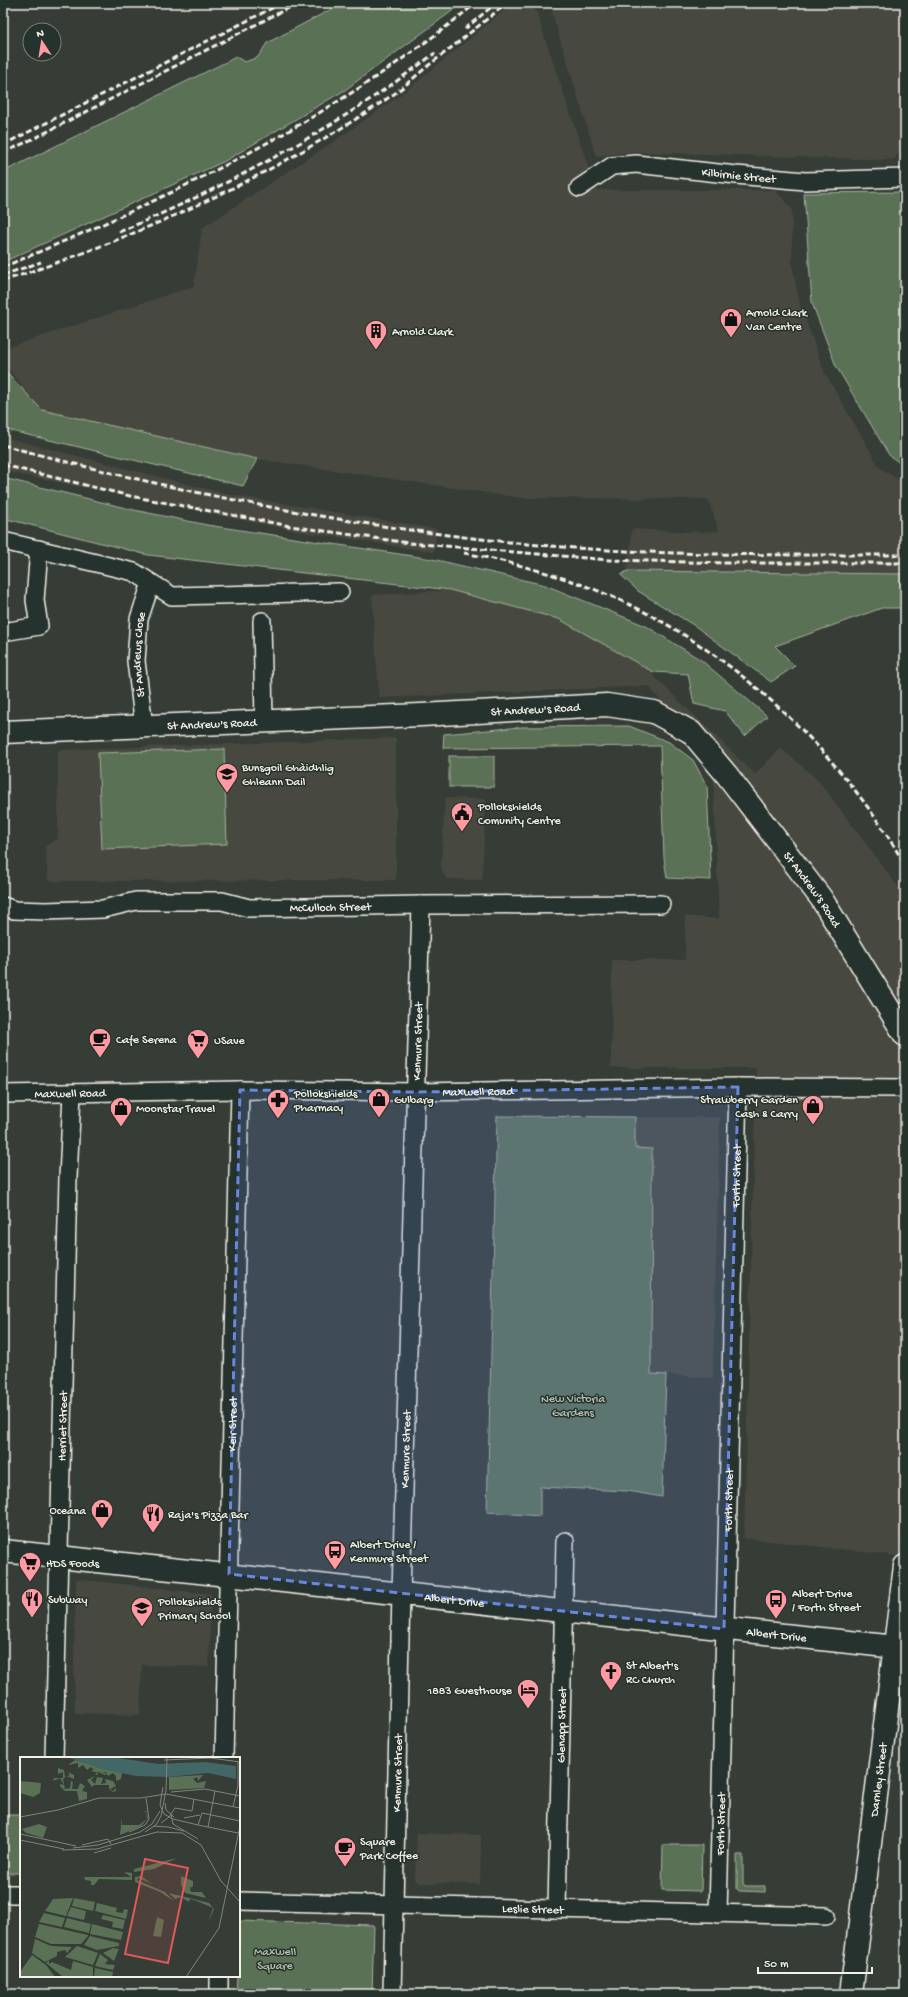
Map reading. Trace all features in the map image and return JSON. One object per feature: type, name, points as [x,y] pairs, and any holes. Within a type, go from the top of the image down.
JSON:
[{"type":"street","name":"Kilbirnie Street","points":[[579,188],[612,166],[636,164],[736,175],[805,180],[905,178]]},
{"type":"street","points":[[3,541],[134,572],[172,596],[340,592]]},
{"type":"street","points":[[3,632],[39,626],[34,600],[38,550]]},
{"type":"street","name":"St Andrews Close","points":[[144,727],[136,661],[139,619],[151,583]]},
{"type":"street","points":[[262,621],[264,722]]},
{"type":"street","name":"St Andrew's Road","points":[[3,732],[264,722],[607,705],[654,712],[691,732],[727,775],[821,898],[905,1035]]},
{"type":"street","name":"McCulloch Street","points":[[3,906],[14,910],[46,911],[103,909],[136,901],[222,901],[249,908],[421,905],[661,904]]},
{"type":"street","name":"Kenmure Street","points":[[392,1994],[401,1593],[421,905]]},
{"type":"street","name":"Maxwell Road","points":[[3,1094],[240,1090],[416,1092],[738,1087],[905,1088]]},
{"type":"street","name":"Forth Street","points":[[718,1914],[738,1087]]},
{"type":"street","name":"Keir Street","points":[[224,1757],[240,1090]]},
{"type":"street","name":"Herriet Street","points":[[54,1757],[68,1178],[72,1094]]},
{"type":"street","name":"Glenapp Street","points":[[557,1909],[565,1540]]},
{"type":"street","name":"Albert Drive","points":[[3,1550],[564,1612],[900,1647]]},
{"type":"street","name":"Darnley Street","points":[[851,1994],[900,1647],[905,1566]]},
{"type":"street","points":[[3,1894],[20,1894]]},
{"type":"street","name":"Leslie Street","points":[[240,1901],[826,1916]]},
{"type":"street","points":[[219,1994],[220,1977]]},
{"type":"highlighted area","points":[[738,1087],[724,1629],[229,1574],[240,1090],[416,1092]]},
{"type":"shaded area","name":"Arnold Clark","points":[[513,3],[529,3],[536,11],[596,190],[775,190],[792,209],[792,264],[800,305],[825,373],[880,468],[905,484],[905,574],[627,571],[632,529],[695,532],[719,531],[708,499],[522,498],[257,459],[42,410],[3,362],[3,349],[194,286],[202,228],[342,136],[407,90]]},
{"type":"shaded area","points":[[549,3],[905,3],[905,141],[894,160],[636,152],[596,156]]},
{"type":"shaded area","points":[[3,437],[226,494],[437,529],[434,552],[297,531],[3,471]]},
{"type":"shaded area","points":[[450,590],[559,619],[631,654],[755,774],[781,748],[819,781],[905,896],[905,1507],[899,1556],[744,1538],[756,1068],[611,1068],[612,960],[685,960],[685,916],[719,919],[713,769],[649,686],[379,698],[372,595]]},
{"type":"shaded area","name":"Bunsgoil Ghàidhlig Ghleann Dail","points":[[396,738],[396,880],[48,881],[45,846],[58,839],[58,750]]},
{"type":"shaded area","points":[[445,798],[486,799],[482,880],[448,879],[444,876],[441,865]]},
{"type":"shaded area","points":[[635,1117],[720,1117],[713,1378],[651,1374],[652,1150],[635,1148]]},
{"type":"shaded area","name":"Pollokshields Primary School","points":[[76,1579],[211,1594],[209,1667],[142,1665],[140,1715],[75,1713],[74,1662]]},
{"type":"shaded area","points":[[417,1833],[481,1835],[480,1884],[420,1883],[415,1880]]},
{"type":"green space","points":[[343,3],[463,3],[345,90],[225,161],[3,262],[3,172],[236,57],[245,62],[258,57],[267,43]]},
{"type":"green space","points":[[905,192],[905,467],[889,455],[836,366],[812,303],[804,193]]},
{"type":"green space","points":[[3,368],[42,410],[257,459],[243,486],[3,429]]},
{"type":"green space","points":[[3,478],[134,510],[207,525],[432,559],[545,585],[646,626],[701,660],[767,716],[745,736],[725,711],[694,704],[688,674],[653,672],[559,619],[450,590],[148,555],[3,518]]},
{"type":"green space","points":[[627,571],[905,574],[905,608],[882,608],[775,646],[795,666],[771,682],[695,626],[638,591],[621,575]]},
{"type":"green space","points":[[629,726],[669,742],[693,760],[707,786],[711,880],[667,878],[664,858],[660,746],[443,748],[444,734],[521,727]]},
{"type":"green space","points":[[224,749],[227,844],[102,849],[98,753]]},
{"type":"green space","points":[[449,756],[494,756],[494,787],[449,787]]},
{"type":"green space","name":"New Victoria Gardens","points":[[497,1116],[635,1117],[635,1148],[652,1149],[651,1374],[666,1375],[662,1497],[628,1491],[540,1487],[540,1516],[487,1512]]},
{"type":"green space","points":[[3,1815],[20,1815],[20,1873],[3,1873]]},
{"type":"green space","points":[[663,1845],[702,1845],[701,1891],[662,1890]]},
{"type":"green space","points":[[737,1855],[743,1855],[743,1883],[745,1886],[765,1886],[765,1892],[739,1891],[737,1889]]},
{"type":"green space","name":"Maxwell Square","points":[[240,1921],[374,1925],[372,1994],[236,1994],[237,1977],[240,1977]]},
{"type":"railway","points":[[3,145],[282,3]]},
{"type":"railway","points":[[3,153],[298,3]]},
{"type":"railway","points":[[3,267],[128,213],[249,153],[366,84],[422,45],[476,3]]},
{"type":"railway","points":[[465,29],[496,3]]},
{"type":"railway","points":[[3,281],[156,224],[254,177],[302,151],[348,124],[394,94],[507,3]]},
{"type":"railway","points":[[119,232],[202,195],[283,153],[360,106],[435,53]]},
{"type":"railway","points":[[3,275],[41,262]]},
{"type":"railway","points":[[3,445],[135,478],[268,507],[336,519],[471,538],[584,549],[676,553],[905,555]]},
{"type":"railway","points":[[3,465],[130,496],[290,526],[409,543],[609,560],[728,563],[905,563]]},
{"type":"railway","points":[[464,553],[537,570],[561,577],[608,595],[652,616],[690,639],[727,665],[762,693],[796,724],[827,756],[856,791],[882,827],[905,865]]},
{"type":"place","name":"Arnold Clark Van Centre","points":[[731,338]]},
{"type":"place","name":"Arnold Clark","points":[[376,350]]},
{"type":"place","name":"Bunsgoil Ghàidhlig Ghleann Dail","points":[[227,794]]},
{"type":"place","name":"Pollokshields Comunity Centre","points":[[462,832]]},
{"type":"place","name":"Cafe Serena","points":[[100,1058]]},
{"type":"place","name":"USave","points":[[198,1060]]},
{"type":"place","name":"Gulbarg","points":[[379,1118]]},
{"type":"place","name":"Pollokshields Pharmacy","points":[[278,1120]]},
{"type":"place","name":"Strawberry Garden Cash & Carry","points":[[813,1126]]},
{"type":"place","name":"Moonstar Travel","points":[[121,1128]]},
{"type":"place","name":"Oceana","points":[[102,1530]]},
{"type":"place","name":"Raja's Pizza Bar","points":[[153,1534]]},
{"type":"place","name":"Albert Drive / Kenmure Street","points":[[335,1570]]},
{"type":"place","name":"HDS Foods","points":[[30,1582]]},
{"type":"place","name":"Subway","points":[[32,1618]]},
{"type":"place","name":"Albert Drive / Forth Street","points":[[776,1620]]},
{"type":"place","name":"Pollokshields Primary School","points":[[142,1628]]},
{"type":"place","name":"St Albert's RC Church","points":[[611,1692]]},
{"type":"place","name":"1883 Guesthouse","points":[[528,1710]]},
{"type":"place","name":"Square Park Coffee","points":[[345,1868]]}]
